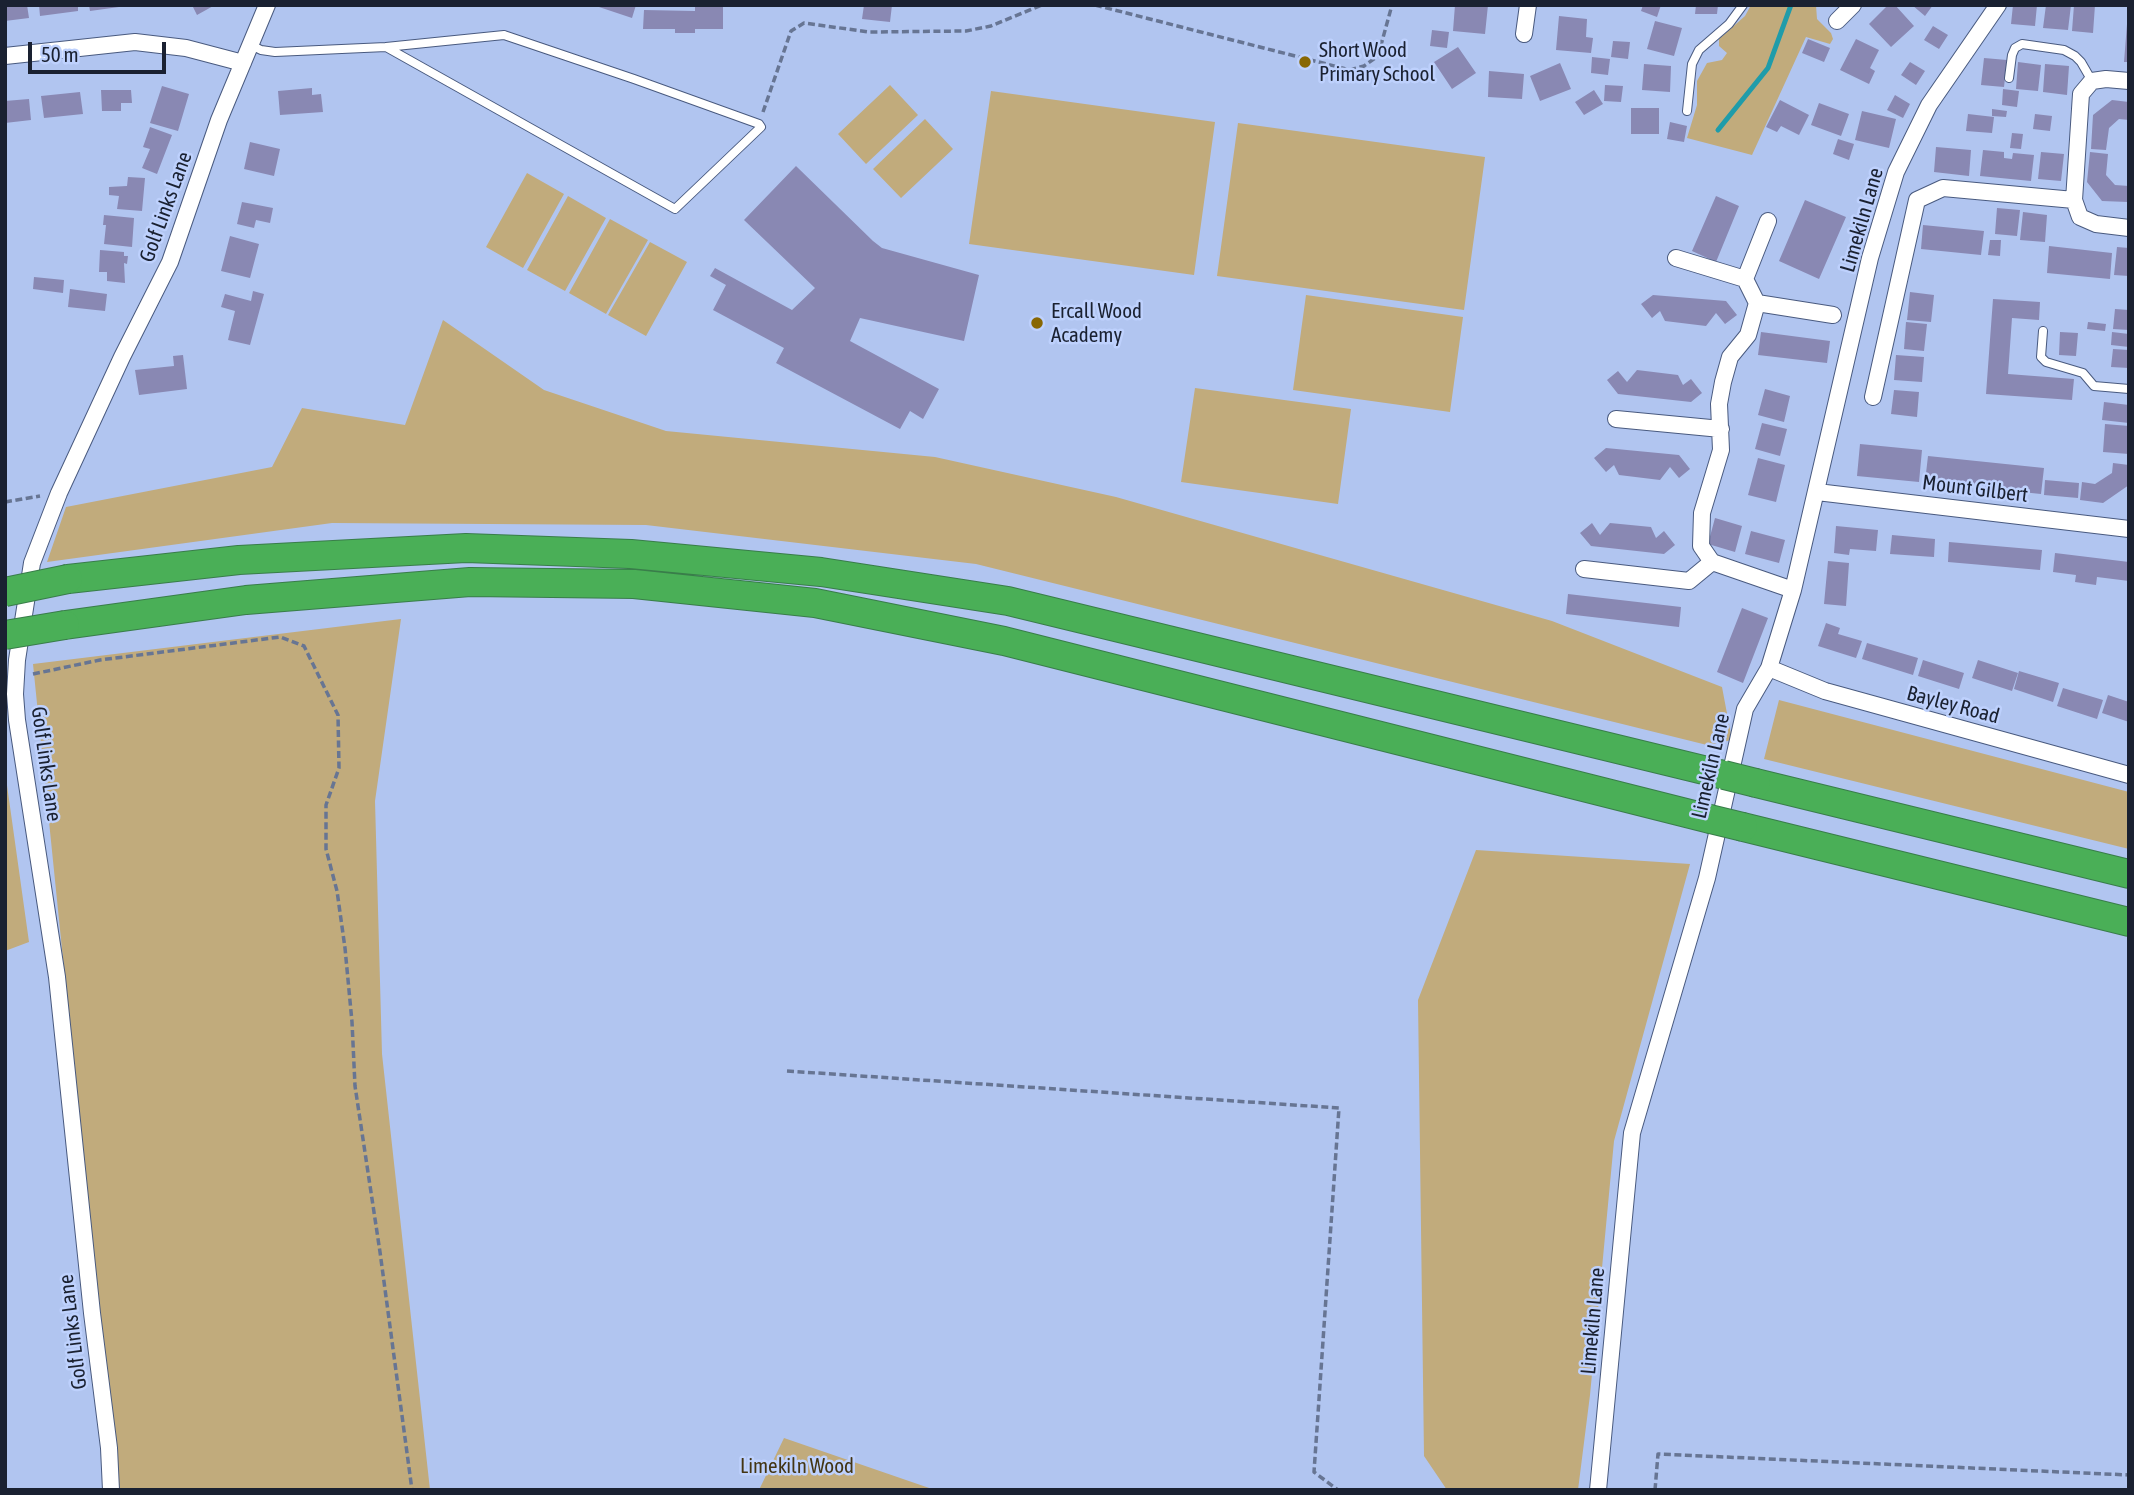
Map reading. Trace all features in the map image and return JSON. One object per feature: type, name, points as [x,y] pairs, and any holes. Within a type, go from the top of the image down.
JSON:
[{"type":"highway","points":[[5,592],[68,579],[239,560],[466,548],[631,554],[821,572],[1008,601],[2129,874]]},
{"type":"highway","points":[[5,635],[246,600],[470,582],[634,584],[815,603],[1004,641],[2129,922]]},
{"type":"street","name":"Golf Links Lane","points":[[111,1490],[57,977],[15,694],[32,563],[60,493],[122,358],[165,275],[219,120],[267,5]]},
{"type":"street","points":[[1524,34],[1528,5]]},
{"type":"street","points":[[1836,21],[1853,5]]},
{"type":"street","name":"Limekiln Lane","points":[[1598,1490],[1632,1133],[1707,878],[1745,709],[1769,668],[1793,590],[1870,258],[1896,172],[1929,105],[1998,5]]},
{"type":"street","points":[[5,57],[135,42],[186,48],[243,63]]},
{"type":"street","points":[[2129,81],[2092,81],[2081,94],[2074,200],[2080,218],[2096,224],[2129,228]]},
{"type":"street","points":[[1873,397],[1917,200],[1943,188],[2074,200]]},
{"type":"street","points":[[1745,279],[1768,221]]},
{"type":"street","points":[[1676,258],[1745,279],[1757,303],[1748,335],[1730,357],[1723,382],[1719,404],[1721,450],[1702,513],[1701,546],[1712,562],[1793,590]]},
{"type":"street","points":[[1757,303],[1833,315]]},
{"type":"street","points":[[1616,418],[1721,429]]},
{"type":"street","name":"Mount Gilbert","points":[[1817,492],[2129,528]]},
{"type":"street","points":[[1584,569],[1689,581],[1712,562]]},
{"type":"street","name":"Bayley Road","points":[[1769,668],[1825,691],[2129,775]]},
{"type":"lane","points":[[1686,111],[1692,64],[1699,50],[1729,24],[1743,5]]},
{"type":"lane","points":[[251,45],[275,52],[386,47],[504,36],[759,124],[761,127],[675,209],[386,47]]},
{"type":"lane","points":[[2009,78],[2012,55],[2015,48],[2022,44],[2064,50],[2081,62],[2092,81]]},
{"type":"lane","points":[[2042,331],[2041,357],[2046,362],[2083,373],[2094,386],[2129,389]]},
{"type":"path","points":[[759,124],[791,31],[804,23],[869,32],[966,31],[991,26],[1042,5]]},
{"type":"path","points":[[1095,5],[1350,70],[1364,66],[1378,56],[1392,5]]},
{"type":"path","points":[[5,502],[60,493]]},
{"type":"path","points":[[46,673],[100,660],[280,637],[304,646],[338,715],[340,768],[326,805],[326,849],[337,891],[345,948],[355,1086],[412,1490]]},
{"type":"path","points":[[787,1071],[1339,1108],[1314,1472],[1338,1490]]},
{"type":"path","points":[[1655,1490],[1658,1454],[2129,1475]]},
{"type":"green space","points":[[1751,5],[1816,5],[1817,19],[1831,33],[1833,39],[1830,44],[1806,37],[1752,155],[1687,138],[1697,105],[1697,81],[1707,63],[1722,60],[1727,53],[1719,46],[1719,39],[1745,16]]},
{"type":"green space","points":[[890,85],[918,115],[866,164],[838,134]]},
{"type":"green space","points":[[991,91],[1215,122],[1194,275],[969,244]]},
{"type":"green space","points":[[925,119],[953,149],[901,198],[873,169]]},
{"type":"green space","points":[[1238,123],[1485,157],[1464,310],[1217,276]]},
{"type":"green space","points":[[527,173],[564,194],[523,268],[486,247]]},
{"type":"green space","points":[[568,196],[606,218],[565,291],[527,270]]},
{"type":"green space","points":[[610,219],[648,240],[606,314],[569,293]]},
{"type":"green space","points":[[650,242],[687,262],[646,336],[608,315]]},
{"type":"green space","points":[[1306,295],[1463,317],[1450,412],[1293,390]]},
{"type":"green space","points":[[443,320],[544,390],[666,431],[935,457],[1116,497],[1552,621],[1722,687],[1732,740],[1707,745],[976,564],[646,525],[332,523],[47,562],[66,507],[272,467],[302,408],[405,425]]},
{"type":"green space","points":[[1195,388],[1351,409],[1338,504],[1181,482]]},
{"type":"green space","points":[[401,619],[375,801],[382,1054],[430,1490],[117,1490],[33,664]]},
{"type":"green space","points":[[1779,700],[2129,792],[2129,849],[1764,759]]},
{"type":"green space","points":[[5,771],[29,942],[5,951]]},
{"type":"green space","points":[[1476,850],[1690,864],[1614,1141],[1590,1395],[1578,1490],[1447,1490],[1424,1456],[1418,1000]]},
{"type":"green space","name":"Limekiln Wood","points":[[784,1438],[935,1490],[759,1490]]},
{"type":"building","points":[[5,5],[27,5],[29,18],[5,21]]},
{"type":"building","points":[[39,5],[78,5],[78,11],[40,16]]},
{"type":"building","points":[[89,5],[119,5],[119,7],[90,11]]},
{"type":"building","points":[[192,5],[215,5],[197,15]]},
{"type":"building","points":[[593,5],[636,5],[632,18]]},
{"type":"building","points":[[864,5],[892,5],[890,22],[862,19]]},
{"type":"building","points":[[1455,5],[1488,5],[1485,34],[1453,31]]},
{"type":"building","points":[[1643,5],[1661,5],[1657,17],[1641,11]]},
{"type":"building","points":[[1696,5],[1718,5],[1717,14],[1695,14]]},
{"type":"building","points":[[1888,5],[1895,5],[1914,26],[1891,47],[1869,24]]},
{"type":"building","points":[[1912,5],[1933,5],[1925,16]]},
{"type":"building","points":[[2013,5],[2037,5],[2035,26],[2011,24]]},
{"type":"building","points":[[2046,5],[2071,5],[2068,30],[2043,28]]},
{"type":"building","points":[[2074,5],[2095,5],[2093,33],[2072,31]]},
{"type":"building","points":[[695,7],[723,7],[723,29],[695,29],[695,33],[675,33],[675,29],[643,29],[644,10],[695,11]]},
{"type":"building","points":[[1559,16],[1587,19],[1586,37],[1593,38],[1591,53],[1556,50]]},
{"type":"building","points":[[1655,21],[1682,28],[1674,56],[1647,49]]},
{"type":"building","points":[[2127,24],[2129,62],[2124,62]]},
{"type":"building","points":[[1933,26],[1948,35],[1939,49],[1924,40]]},
{"type":"building","points":[[1432,30],[1449,32],[1447,48],[1430,46]]},
{"type":"building","points":[[1808,39],[1830,48],[1824,62],[1802,53]]},
{"type":"building","points":[[1856,39],[1879,50],[1870,68],[1875,71],[1869,84],[1840,70]]},
{"type":"building","points":[[1613,41],[1630,42],[1628,59],[1611,57]]},
{"type":"building","points":[[1458,47],[1476,73],[1452,89],[1434,62]]},
{"type":"building","points":[[1592,57],[1610,59],[1608,75],[1591,73]]},
{"type":"building","points":[[1984,58],[2007,60],[2004,87],[1981,85]]},
{"type":"building","points":[[1910,62],[1925,71],[1916,85],[1901,75]]},
{"type":"building","points":[[2018,62],[2041,65],[2038,91],[2016,89]]},
{"type":"building","points":[[1560,63],[1571,89],[1540,101],[1530,76]]},
{"type":"building","points":[[1644,64],[1671,66],[1670,92],[1642,90]]},
{"type":"building","points":[[2045,64],[2069,66],[2067,95],[2043,92]]},
{"type":"building","points":[[1489,71],[1524,74],[1522,99],[1488,97]]},
{"type":"building","points":[[1605,85],[1623,86],[1621,102],[1604,101]]},
{"type":"building","points":[[162,86],[189,94],[178,131],[150,123]]},
{"type":"building","points":[[312,88],[312,95],[321,94],[323,112],[280,115],[278,91]]},
{"type":"building","points":[[2003,89],[2019,91],[2017,107],[2002,105]]},
{"type":"building","points":[[101,90],[131,90],[132,103],[121,103],[121,111],[102,111]]},
{"type":"building","points":[[1594,90],[1603,104],[1584,115],[1575,102]]},
{"type":"building","points":[[80,92],[83,114],[44,118],[41,96]]},
{"type":"building","points":[[1895,95],[1910,104],[1903,118],[1887,110]]},
{"type":"building","points":[[29,99],[31,120],[5,123],[5,101]]},
{"type":"building","points":[[1780,100],[1809,115],[1799,135],[1781,126],[1777,132],[1766,127]]},
{"type":"building","points":[[2112,100],[2129,102],[2129,120],[2119,119],[2109,128],[2106,150],[2091,149],[2093,115]]},
{"type":"building","points":[[1819,103],[1849,114],[1841,136],[1811,125]]},
{"type":"building","points":[[1631,108],[1659,108],[1659,134],[1631,134]]},
{"type":"building","points":[[1992,109],[2007,111],[2006,117],[1992,116]]},
{"type":"building","points":[[1862,111],[1896,119],[1889,148],[1855,140]]},
{"type":"building","points":[[1968,114],[1994,117],[1992,133],[1966,131]]},
{"type":"building","points":[[2035,114],[2052,116],[2050,131],[2033,129]]},
{"type":"building","points":[[1670,122],[1687,126],[1684,142],[1667,139]]},
{"type":"building","points":[[150,127],[172,135],[157,174],[142,168],[150,149],[143,147]]},
{"type":"building","points":[[2012,133],[2023,134],[2021,149],[2010,148]]},
{"type":"building","points":[[1838,139],[1854,144],[1849,160],[1833,154]]},
{"type":"building","points":[[250,142],[280,149],[274,176],[244,169]]},
{"type":"building","points":[[1936,147],[1971,150],[1969,176],[1934,172]]},
{"type":"building","points":[[1983,150],[2004,152],[2004,158],[2012,159],[2013,153],[2034,155],[2031,181],[1980,176]]},
{"type":"building","points":[[2041,152],[2064,154],[2061,181],[2038,179]]},
{"type":"building","points":[[2090,152],[2108,154],[2106,175],[2115,185],[2129,186],[2128,202],[2102,201],[2087,182]]},
{"type":"building","points":[[796,166],[882,248],[979,275],[964,341],[860,318],[850,341],[939,389],[923,419],[910,411],[900,429],[776,363],[784,348],[713,310],[726,285],[710,276],[715,268],[792,310],[815,288],[744,220]]},
{"type":"building","points":[[128,177],[145,178],[142,211],[117,209],[119,196],[109,195],[109,187],[127,186]]},
{"type":"building","points":[[1716,196],[1739,206],[1716,262],[1692,251]]},
{"type":"building","points":[[1805,200],[1846,217],[1819,279],[1779,261]]},
{"type":"building","points":[[242,202],[273,208],[270,223],[256,220],[254,228],[237,224]]},
{"type":"building","points":[[1997,208],[2020,210],[2017,236],[1995,234]]},
{"type":"building","points":[[2023,212],[2047,215],[2045,242],[2020,240]]},
{"type":"building","points":[[104,215],[134,218],[132,247],[104,244]]},
{"type":"building","points":[[1923,225],[1984,231],[1981,255],[1921,249]]},
{"type":"building","points":[[230,236],[259,244],[250,278],[221,271]]},
{"type":"building","points":[[1990,240],[2001,240],[2000,256],[1988,255]]},
{"type":"building","points":[[2049,246],[2112,253],[2110,279],[2047,273]]},
{"type":"building","points":[[2117,247],[2129,248],[2129,276],[2114,275]]},
{"type":"building","points":[[100,250],[124,252],[124,256],[128,256],[127,264],[124,263],[125,283],[107,281],[107,272],[99,272]]},
{"type":"building","points":[[34,277],[64,280],[63,293],[33,289]]},
{"type":"building","points":[[70,289],[107,294],[105,311],[68,307]]},
{"type":"building","points":[[253,291],[264,294],[250,345],[228,340],[235,311],[221,307],[225,294],[251,301]]},
{"type":"building","points":[[1910,292],[1934,295],[1931,322],[1907,320]]},
{"type":"building","points":[[1653,295],[1726,301],[1737,315],[1725,324],[1716,313],[1706,326],[1665,321],[1660,311],[1652,318],[1641,304]]},
{"type":"building","points":[[1993,299],[2040,302],[2039,320],[2012,318],[2008,374],[2074,379],[2072,400],[1986,394]]},
{"type":"building","points":[[2115,309],[2129,310],[2129,330],[2113,329]]},
{"type":"building","points":[[1906,322],[1927,324],[1924,351],[1904,349]]},
{"type":"building","points":[[2088,322],[2106,324],[2105,331],[2087,329]]},
{"type":"building","points":[[1761,332],[1830,341],[1827,363],[1758,355]]},
{"type":"building","points":[[2060,332],[2078,333],[2076,356],[2059,355]]},
{"type":"building","points":[[2112,332],[2129,334],[2129,347],[2111,345]]},
{"type":"building","points":[[2113,349],[2129,350],[2129,368],[2111,367]]},
{"type":"building","points":[[183,355],[187,389],[139,395],[135,370],[174,366],[173,356]]},
{"type":"building","points":[[1896,355],[1924,357],[1922,382],[1894,380]]},
{"type":"building","points":[[1637,370],[1678,375],[1683,385],[1691,379],[1702,393],[1691,402],[1618,394],[1607,380],[1618,371],[1627,382]]},
{"type":"building","points":[[1765,389],[1790,396],[1784,422],[1758,415]]},
{"type":"building","points":[[1894,390],[1919,392],[1917,417],[1891,414]]},
{"type":"building","points":[[2104,402],[2129,405],[2129,423],[2102,420]]},
{"type":"building","points":[[1762,423],[1787,429],[1780,456],[1755,449]]},
{"type":"building","points":[[2105,424],[2129,426],[2129,454],[2103,452]]},
{"type":"building","points":[[1860,444],[1922,450],[1919,482],[1857,476]]},
{"type":"building","points":[[1606,448],[1679,455],[1690,469],[1679,478],[1670,467],[1660,480],[1619,475],[1614,465],[1606,472],[1594,458]]},
{"type":"building","points":[[1928,456],[2044,468],[2041,494],[1925,482]]},
{"type":"building","points":[[1758,458],[1785,465],[1776,502],[1748,495]]},
{"type":"building","points":[[2113,463],[2129,465],[2129,485],[2103,503],[2080,500],[2082,482],[2095,484],[2112,473]]},
{"type":"building","points":[[2045,480],[2079,483],[2078,498],[2044,495]]},
{"type":"building","points":[[1715,518],[1742,526],[1735,552],[1708,544]]},
{"type":"building","points":[[1592,523],[1600,535],[1610,523],[1651,527],[1656,538],[1664,531],[1675,545],[1664,554],[1591,546],[1580,533]]},
{"type":"building","points":[[1836,526],[1878,530],[1876,551],[1850,549],[1849,555],[1834,553]]},
{"type":"building","points":[[1751,531],[1785,540],[1779,563],[1745,554]]},
{"type":"building","points":[[1892,535],[1935,539],[1934,557],[1890,554]]},
{"type":"building","points":[[1949,542],[2042,550],[2040,570],[1948,562]]},
{"type":"building","points":[[2055,553],[2129,562],[2129,581],[2097,577],[2096,585],[2075,582],[2076,575],[2053,572]]},
{"type":"building","points":[[1828,561],[1849,563],[1846,606],[1824,604]]},
{"type":"building","points":[[1568,594],[1681,607],[1679,627],[1566,614]]},
{"type":"building","points":[[1742,608],[1768,618],[1743,683],[1717,672]]},
{"type":"building","points":[[1826,623],[1840,628],[1838,634],[1862,641],[1856,658],[1818,646]]},
{"type":"building","points":[[1867,643],[1918,658],[1913,675],[1862,659]]},
{"type":"building","points":[[1923,660],[1964,673],[1959,689],[1918,676]]},
{"type":"building","points":[[1978,660],[2018,673],[2012,691],[1972,678]]},
{"type":"building","points":[[2019,671],[2059,683],[2053,702],[2014,689]]},
{"type":"building","points":[[2063,688],[2103,700],[2097,719],[2057,706]]},
{"type":"building","points":[[2108,695],[2129,702],[2129,722],[2102,713]]},
{"type":"waterway","points":[[1718,130],[1768,68],[1791,5]]},
{"type":"place","name":"Short Wood Primary School","points":[[1305,62]]},
{"type":"place","name":"Ercall Wood Academy","points":[[1037,323]]}]
